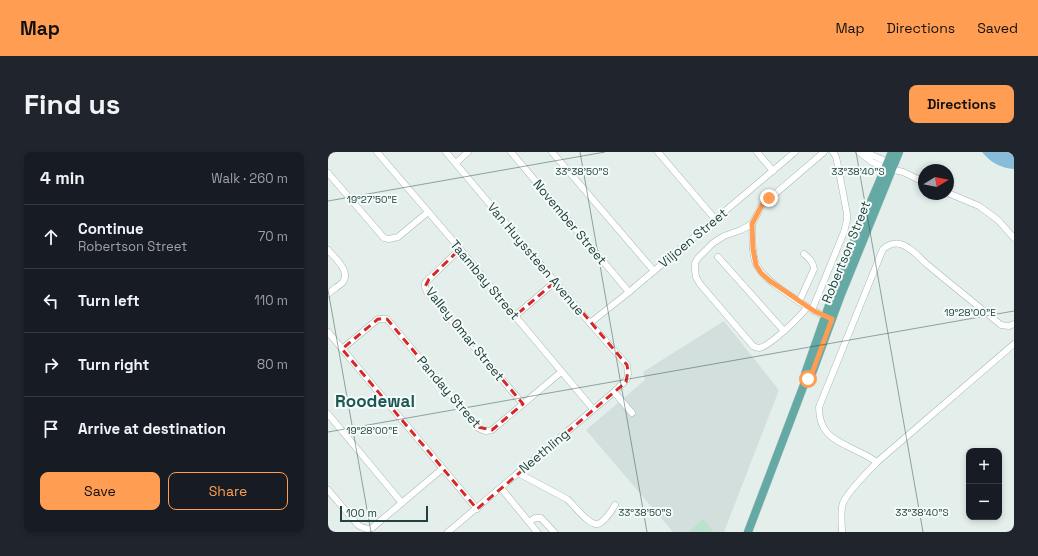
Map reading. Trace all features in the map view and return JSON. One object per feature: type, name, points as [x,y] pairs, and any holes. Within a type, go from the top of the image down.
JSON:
[{"type":"main road","name":"Robertson Street","points":[[890,166],[892,152]]},
{"type":"main road","name":"Robertson Street","points":[[748,532],[805,382],[805,374],[829,318],[855,240],[890,166],[899,152]]},
{"type":"street","name":"Taambay Street","points":[[377,152],[593,409]]},
{"type":"street","name":"Van Huyssteen Avenue","points":[[446,152],[627,365]]},
{"type":"street","points":[[456,163],[468,152]]},
{"type":"street","name":"November Street","points":[[511,152],[629,292]]},
{"type":"street","points":[[552,152],[654,271]]},
{"type":"street","points":[[658,152],[715,219]]},
{"type":"street","points":[[757,152],[773,171]]},
{"type":"street","name":"Viljoen Street","points":[[590,323],[795,152]]},
{"type":"street","points":[[824,152],[762,205],[752,224],[753,249],[756,265],[761,273],[799,302],[829,318]]},
{"type":"street","points":[[752,224],[724,236],[705,250],[695,263],[696,277],[700,284],[753,346],[760,348],[769,343],[810,308],[844,232],[847,214],[836,157],[833,152]]},
{"type":"street","points":[[859,152],[872,162],[890,166]]},
{"type":"street","points":[[866,152],[890,166],[918,179]]},
{"type":"street","points":[[328,173],[384,238],[389,239],[398,237],[428,212]]},
{"type":"street","points":[[954,196],[979,206],[998,220],[1014,238]]},
{"type":"street","points":[[877,462],[834,440],[824,430],[819,414],[819,407],[883,249],[890,244],[900,244],[907,247],[1001,325],[1009,326],[1014,324]]},
{"type":"street","name":"Valley Omar Street","points":[[460,249],[425,283],[427,292],[523,404]]},
{"type":"street","points":[[328,250],[345,271],[343,281],[328,294]]},
{"type":"street","points":[[799,302],[814,269],[814,264],[804,254]]},
{"type":"street","points":[[718,257],[784,331]]},
{"type":"street","points":[[515,316],[556,282]]},
{"type":"street","name":"Panday Street","points":[[342,349],[378,320],[387,319],[477,427],[482,431],[488,432],[561,372]]},
{"type":"street","points":[[328,332],[477,509]]},
{"type":"street","points":[[842,532],[842,504],[852,490],[877,462],[1014,344]]},
{"type":"street","name":"Neethling","points":[[448,532],[626,382],[628,374],[627,365]]},
{"type":"street","points":[[614,392],[632,413]]},
{"type":"street","points":[[328,414],[402,503]]},
{"type":"street","points":[[328,490],[358,525],[366,529],[372,528],[442,468]]},
{"type":"street","points":[[518,473],[567,499],[589,521],[594,523],[598,524],[607,517],[615,505]]},
{"type":"street","points":[[501,488],[537,532]]},
{"type":"street","points":[[529,522],[535,518],[541,518],[554,532]]},
{"type":"highlighted area","points":[[460,249],[515,316],[556,281],[627,365],[628,371],[626,382],[477,509],[342,349],[378,319],[387,319],[477,427],[492,430],[523,404],[425,287],[429,279]]},
{"type":"shaded area","points":[[724,321],[779,390],[724,532],[673,532],[586,430],[645,380],[643,372]]},
{"type":"green space","points":[[703,519],[713,531],[689,532]]},
{"type":"water","points":[[982,152],[1014,152],[1014,169],[996,164]]},
{"type":"district","name":"Roodewal","points":[[375,401]]},
{"type":"route","points":[[769,198],[757,212],[752,224],[753,249],[756,265],[761,273],[770,281],[799,302],[832,319],[811,376],[808,379]]}]
